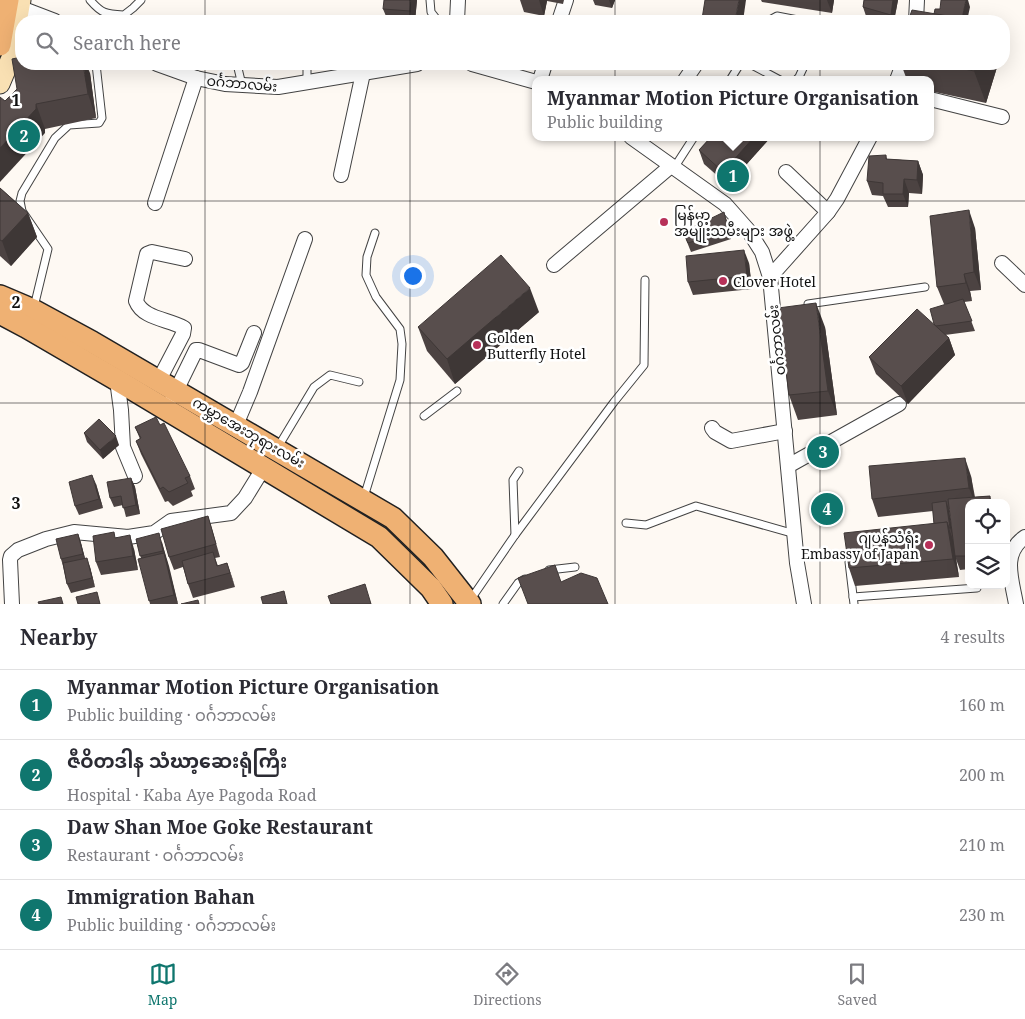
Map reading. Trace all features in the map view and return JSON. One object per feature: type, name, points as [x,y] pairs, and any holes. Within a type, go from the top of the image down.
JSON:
[{"type":"main road","points":[[0,84],[10,55],[15,18]]},
{"type":"main road","name":"ကမ္ဘာအေးဘုရားလမ်း","points":[[0,296],[33,310],[168,385],[363,500],[386,527],[442,604]]},
{"type":"main road","name":"ကမ္ဘာအေးဘုရားလမ်း","points":[[0,313],[264,468],[386,527],[433,556],[470,603]]},
{"type":"street","points":[[457,15],[458,0]]},
{"type":"street","points":[[561,15],[566,0]]},
{"type":"street","points":[[916,15],[917,0]]},
{"type":"street","points":[[17,3],[42,15]]},
{"type":"street","name":"ဝင်္ဂဘာလမ်း","points":[[174,70],[196,78],[242,85],[278,87],[364,73],[371,70]]},
{"type":"street","points":[[493,70],[532,81]]},
{"type":"street","points":[[340,175],[364,73]]},
{"type":"street","points":[[155,203],[196,78]]},
{"type":"street","points":[[934,100],[1002,117]]},
{"type":"street","points":[[770,277],[838,199],[868,141]]},
{"type":"street","name":"ဝင်္ဂဘာလမ်း","points":[[646,142],[673,167],[726,204],[748,230],[762,252],[777,309],[788,466],[797,563],[804,604]]},
{"type":"street","points":[[554,265],[673,167]]},
{"type":"street","points":[[786,172],[828,212]]},
{"type":"street","points":[[236,425],[250,392],[305,238]]},
{"type":"street","points":[[165,409],[168,385],[184,334],[184,328],[146,313],[139,308],[136,301],[147,254],[152,252],[185,259]]},
{"type":"street","points":[[1002,262],[1025,285]]},
{"type":"street","points":[[168,385],[196,350],[239,364],[242,363],[254,333]]},
{"type":"street","points":[[117,380],[123,447],[135,476]]},
{"type":"street","points":[[788,466],[899,404]]},
{"type":"street","points":[[712,428],[715,432],[731,441],[785,431]]},
{"type":"street","points":[[12,604],[10,560],[11,556],[18,550],[46,539],[74,532],[128,537],[154,533],[171,521],[231,513],[245,498],[264,468]]},
{"type":"street","points":[[1016,604],[1009,561],[1014,548],[1025,537]]},
{"type":"lane","points":[[90,0],[98,10],[110,14],[124,15],[141,0]]},
{"type":"lane","points":[[430,0],[431,12],[433,15]]},
{"type":"lane","points":[[33,310],[48,249],[22,211],[20,201],[22,193],[55,138],[69,125],[99,123],[102,118],[97,70]]},
{"type":"lane","points":[[238,70],[242,85]]},
{"type":"lane","points":[[307,70],[307,82]]},
{"type":"lane","points":[[761,70],[772,76]]},
{"type":"lane","points":[[673,167],[691,141]]},
{"type":"lane","points":[[363,500],[400,380],[402,344],[400,329],[376,298],[366,275],[367,257],[376,233]]},
{"type":"lane","points":[[470,603],[515,536],[644,364],[645,280]]},
{"type":"lane","points":[[801,305],[925,287]]},
{"type":"lane","points":[[277,449],[314,387],[330,375],[358,382]]},
{"type":"lane","points":[[424,416],[457,391]]},
{"type":"lane","points":[[515,536],[513,480],[519,471]]},
{"type":"lane","points":[[626,523],[646,525],[696,506],[795,534]]},
{"type":"lane","points":[[849,562],[853,600],[966,589]]},
{"type":"lane","points":[[541,570],[575,567]]},
{"type":"lane","points":[[503,604],[518,583],[533,574]]},
{"type":"building","points":[[384,0],[411,0],[410,11],[383,9]]},
{"type":"building","points":[[705,0],[739,0],[736,15],[703,15]]},
{"type":"building","points":[[864,0],[893,0],[891,15],[863,7]]},
{"type":"building","points":[[941,0],[966,0],[963,15],[934,14],[935,9],[940,9]]},
{"type":"building","points":[[912,10],[942,15],[910,15]]},
{"type":"building","points":[[15,58],[15,70],[84,70],[88,94],[36,104],[36,109],[0,148],[0,97],[5,101],[17,89],[12,59]]},
{"type":"building","points":[[707,141],[750,141],[723,172],[699,150]]},
{"type":"building","points":[[886,155],[886,159],[918,161],[917,180],[904,179],[903,194],[883,194],[883,183],[867,181],[869,156]]},
{"type":"building","points":[[0,188],[28,213],[2,241],[0,240]]},
{"type":"building","points":[[969,210],[974,272],[964,274],[966,283],[937,287],[930,216]]},
{"type":"building","points":[[724,212],[728,230],[688,243],[683,232]]},
{"type":"building","points":[[744,250],[747,276],[688,282],[686,256]]},
{"type":"building","points":[[501,255],[530,288],[447,359],[418,327]]},
{"type":"building","points":[[963,299],[972,321],[936,326],[934,324],[930,309]]},
{"type":"building","points":[[816,303],[828,391],[789,395],[778,308]]},
{"type":"building","points":[[917,309],[949,338],[901,386],[869,357]]},
{"type":"building","points":[[156,417],[160,425],[164,423],[190,476],[185,478],[188,483],[169,492],[163,487],[160,489],[136,441],[141,438],[135,427]]},
{"type":"building","points":[[99,419],[116,436],[100,450],[84,433]]},
{"type":"building","points":[[965,458],[969,488],[872,499],[869,466]]},
{"type":"building","points":[[92,475],[99,499],[75,506],[69,482]]},
{"type":"building","points":[[131,478],[136,505],[123,508],[121,496],[110,498],[107,482]]},
{"type":"building","points":[[990,496],[990,499],[965,499],[965,556],[955,556],[948,499]]},
{"type":"building","points":[[946,501],[950,528],[947,522],[934,524],[932,503]]},
{"type":"building","points":[[208,516],[216,544],[169,557],[161,529]]},
{"type":"building","points":[[947,522],[953,559],[849,568],[844,533]]},
{"type":"building","points":[[114,532],[115,538],[130,535],[133,556],[96,562],[93,536]]},
{"type":"building","points":[[159,533],[163,551],[140,556],[136,539]]},
{"type":"building","points":[[78,534],[83,554],[61,559],[56,539]]},
{"type":"building","points":[[213,552],[217,566],[227,563],[230,573],[188,584],[182,561]]},
{"type":"building","points":[[164,553],[174,595],[149,601],[138,559]]},
{"type":"building","points":[[87,558],[92,578],[67,584],[63,563]]},
{"type":"building","points":[[555,565],[561,582],[581,573],[597,578],[608,604],[528,604],[518,578]]},
{"type":"building","points":[[365,584],[371,604],[331,604],[328,596]]},
{"type":"building","points":[[284,591],[287,604],[263,604],[261,597]]},
{"type":"building","points":[[97,592],[100,604],[78,604],[76,597]]},
{"type":"building","points":[[61,597],[63,604],[39,604],[38,602]]},
{"type":"building","points":[[198,600],[199,604],[181,604]]},
{"type":"place","name":"ဇီဝိတဒါန သံဃာ့ဆေးရုံကြီး","points":[[24,136]]},
{"type":"place","name":"Myanmar Motion Picture Organisation","points":[[733,176]]},
{"type":"place","name":"မြန်မာ့ အမျိုးသမီးများ အဖွဲ့","points":[[664,222]]},
{"type":"place","name":"Clover Hotel","points":[[723,281]]},
{"type":"place","name":"Golden Butterfly Hotel","points":[[477,345]]},
{"type":"place","name":"Daw Shan Moe Goke Restaurant","points":[[823,452]]},
{"type":"place","name":"Immigration Bahan","points":[[827,509]]},
{"type":"place","name":"ဂျပန်သံရုံး Embassy of Japan","points":[[929,545]]}]
